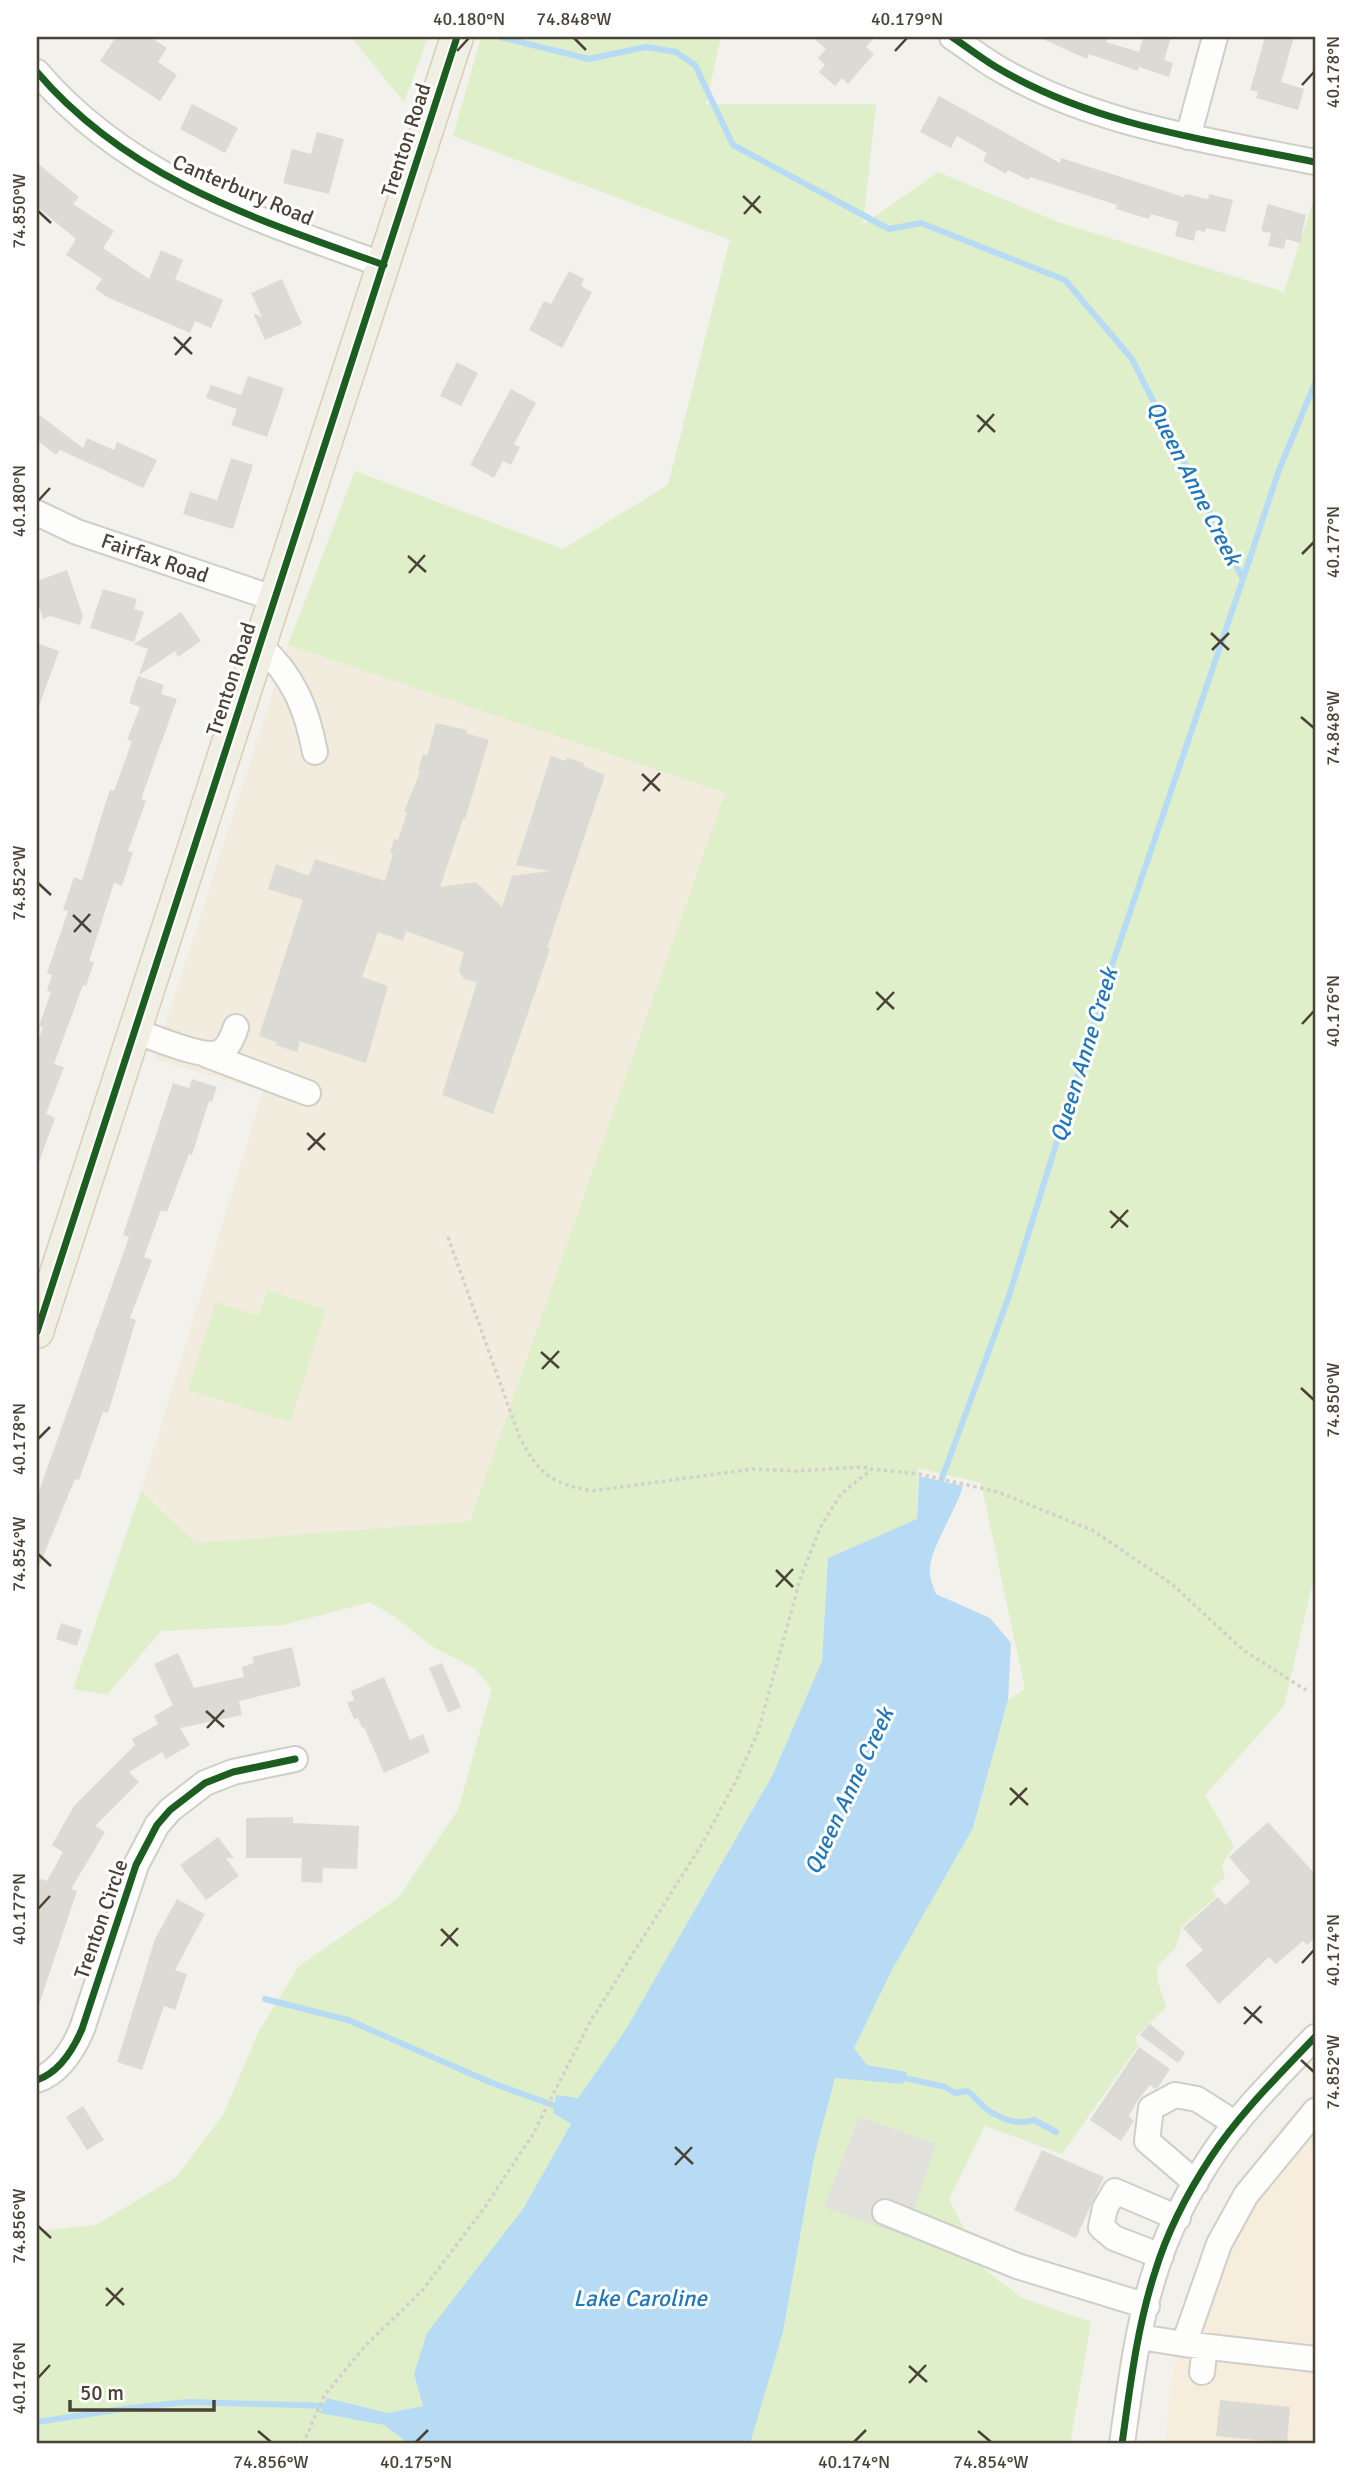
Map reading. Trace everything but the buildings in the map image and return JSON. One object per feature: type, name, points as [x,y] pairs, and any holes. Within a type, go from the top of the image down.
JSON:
[{"type":"main road","name":"Trenton Road","points":[[37,1332],[455,41]]},
{"type":"street","points":[[952,37],[996,67],[1039,89],[1107,116],[1188,137],[1315,162]]},
{"type":"street","points":[[1188,137],[1215,37]]},
{"type":"street","name":"Canterbury Road","points":[[37,72],[104,136],[174,182],[267,223],[384,265]]},
{"type":"street","name":"Fairfax Road","points":[[37,513],[77,532],[275,599]]},
{"type":"street","points":[[260,646],[276,659],[288,674],[310,725],[315,752]]},
{"type":"street","points":[[207,1055],[221,1052],[231,1041],[236,1027]]},
{"type":"street","points":[[135,1031],[308,1093]]},
{"type":"street","name":"Trenton Circle","points":[[37,2080],[57,2068],[73,2049],[136,1865],[157,1825],[170,1810],[205,1783],[233,1772],[295,1759]]},
{"type":"street","points":[[1122,2444],[1131,2379],[1155,2272],[1178,2218],[1212,2156],[1236,2124],[1315,2037]]},
{"type":"street","points":[[1196,2183],[1147,2141],[1152,2108],[1175,2095],[1197,2099],[1236,2124]]},
{"type":"street","points":[[1202,2372],[1195,2346],[1219,2244],[1246,2195],[1315,2111]]},
{"type":"street","points":[[1161,2256],[1114,2238],[1101,2227],[1105,2208],[1115,2191],[1178,2218]]},
{"type":"street","points":[[886,2212],[1017,2266],[1147,2306]]},
{"type":"street","points":[[1140,2337],[1315,2359]]},
{"type":"path","points":[[447,1237],[519,1436],[532,1461],[545,1476],[566,1486],[592,1491],[752,1469],[796,1471],[862,1467],[919,1474],[1024,1501],[1092,1530],[1172,1584],[1243,1650],[1309,1692]]},
{"type":"path","points":[[303,2444],[324,2396],[365,2346],[421,2292],[485,2207],[543,2114],[590,2022],[720,1814],[758,1732],[801,1576],[816,1539],[841,1494],[872,1469]]},
{"type":"shaded area","points":[[288,645],[725,793],[470,1521],[196,1543],[141,1491],[263,1091],[154,1059]]},
{"type":"shaded area","points":[[1315,2093],[1315,2444],[1165,2444],[1173,2370],[1213,2225],[1272,2136]]},
{"type":"shaded area","points":[[859,2117],[936,2144],[905,2236],[824,2207]]},
{"type":"green space","points":[[351,37],[428,37],[404,102]]},
{"type":"green space","points":[[481,37],[721,37],[706,104],[876,104],[863,225],[938,172],[1058,222],[1284,292],[1315,195],[1315,1572],[1284,1706],[1205,1795],[1234,1846],[1222,1865],[1225,1877],[1212,1889],[1216,1897],[1182,1926],[1176,1948],[1157,1967],[1158,1982],[1166,2007],[1135,2038],[1138,2046],[1062,2154],[985,2126],[949,2199],[985,2270],[1022,2298],[1091,2322],[1070,2444],[750,2444],[784,2327],[814,2158],[835,2078],[907,2072],[867,2065],[854,2048],[893,1968],[973,1828],[1008,1700],[1025,1689],[981,1483],[918,1468],[917,1519],[828,1558],[822,1661],[772,1776],[626,2029],[578,2098],[556,2096],[553,2113],[571,2124],[523,2209],[414,2374],[423,2406],[388,2413],[327,2398],[321,2413],[384,2425],[403,2439],[403,2444],[37,2444],[37,2231],[96,2225],[176,2177],[223,2115],[259,2031],[299,1966],[398,1898],[458,1810],[492,1689],[474,1668],[433,1647],[395,1617],[370,1602],[283,1625],[161,1631],[107,1695],[73,1689],[141,1491],[196,1543],[470,1521],[725,793],[288,645],[355,471],[563,549],[668,485],[730,240],[453,136]]},
{"type":"green space","points":[[268,1290],[326,1310],[290,1422],[188,1390],[216,1302],[258,1316]]},
{"type":"water","name":"Lake Caroline","points":[[919,1476],[963,1486],[933,1554],[930,1564],[931,1578],[936,1594],[990,1618],[1011,1643],[1008,1700],[973,1828],[893,1968],[854,2048],[867,2065],[907,2072],[903,2084],[835,2078],[814,2158],[783,2332],[750,2444],[403,2444],[403,2439],[384,2425],[320,2413],[327,2398],[388,2413],[423,2406],[414,2374],[427,2333],[523,2209],[571,2124],[553,2113],[556,2095],[578,2098],[626,2029],[772,1776],[822,1661],[828,1558],[917,1519]]},
{"type":"waterway","name":"Queen Anne Creek","points":[[500,37],[589,59],[646,47],[676,52],[695,65],[733,145],[889,229],[921,223],[1065,280],[1132,359],[1243,579],[1108,977],[1009,1296],[938,1489]]},
{"type":"waterway","points":[[1243,579],[1279,470],[1315,383]]},
{"type":"waterway","points":[[265,1999],[348,2020],[492,2083],[561,2108]]},
{"type":"waterway","points":[[905,2078],[945,2087],[955,2093],[967,2091],[1001,2118],[1021,2122],[1034,2120],[1056,2132]]},
{"type":"waterway","points":[[37,2422],[188,2402],[331,2406]]},
{"type":"cycle path","points":[[37,1332],[457,37]]},
{"type":"cycle path","points":[[952,37],[996,67],[1033,87],[1111,117],[1192,138],[1315,162]]},
{"type":"cycle path","points":[[37,72],[73,109],[112,141],[153,168],[242,212],[384,265]]},
{"type":"cycle path","points":[[37,2080],[59,2066],[82,2029],[136,1865],[157,1825],[170,1810],[205,1783],[233,1772],[295,1759]]},
{"type":"cycle path","points":[[1122,2444],[1143,2314],[1172,2227],[1194,2184],[1234,2125],[1315,2037]]}]
